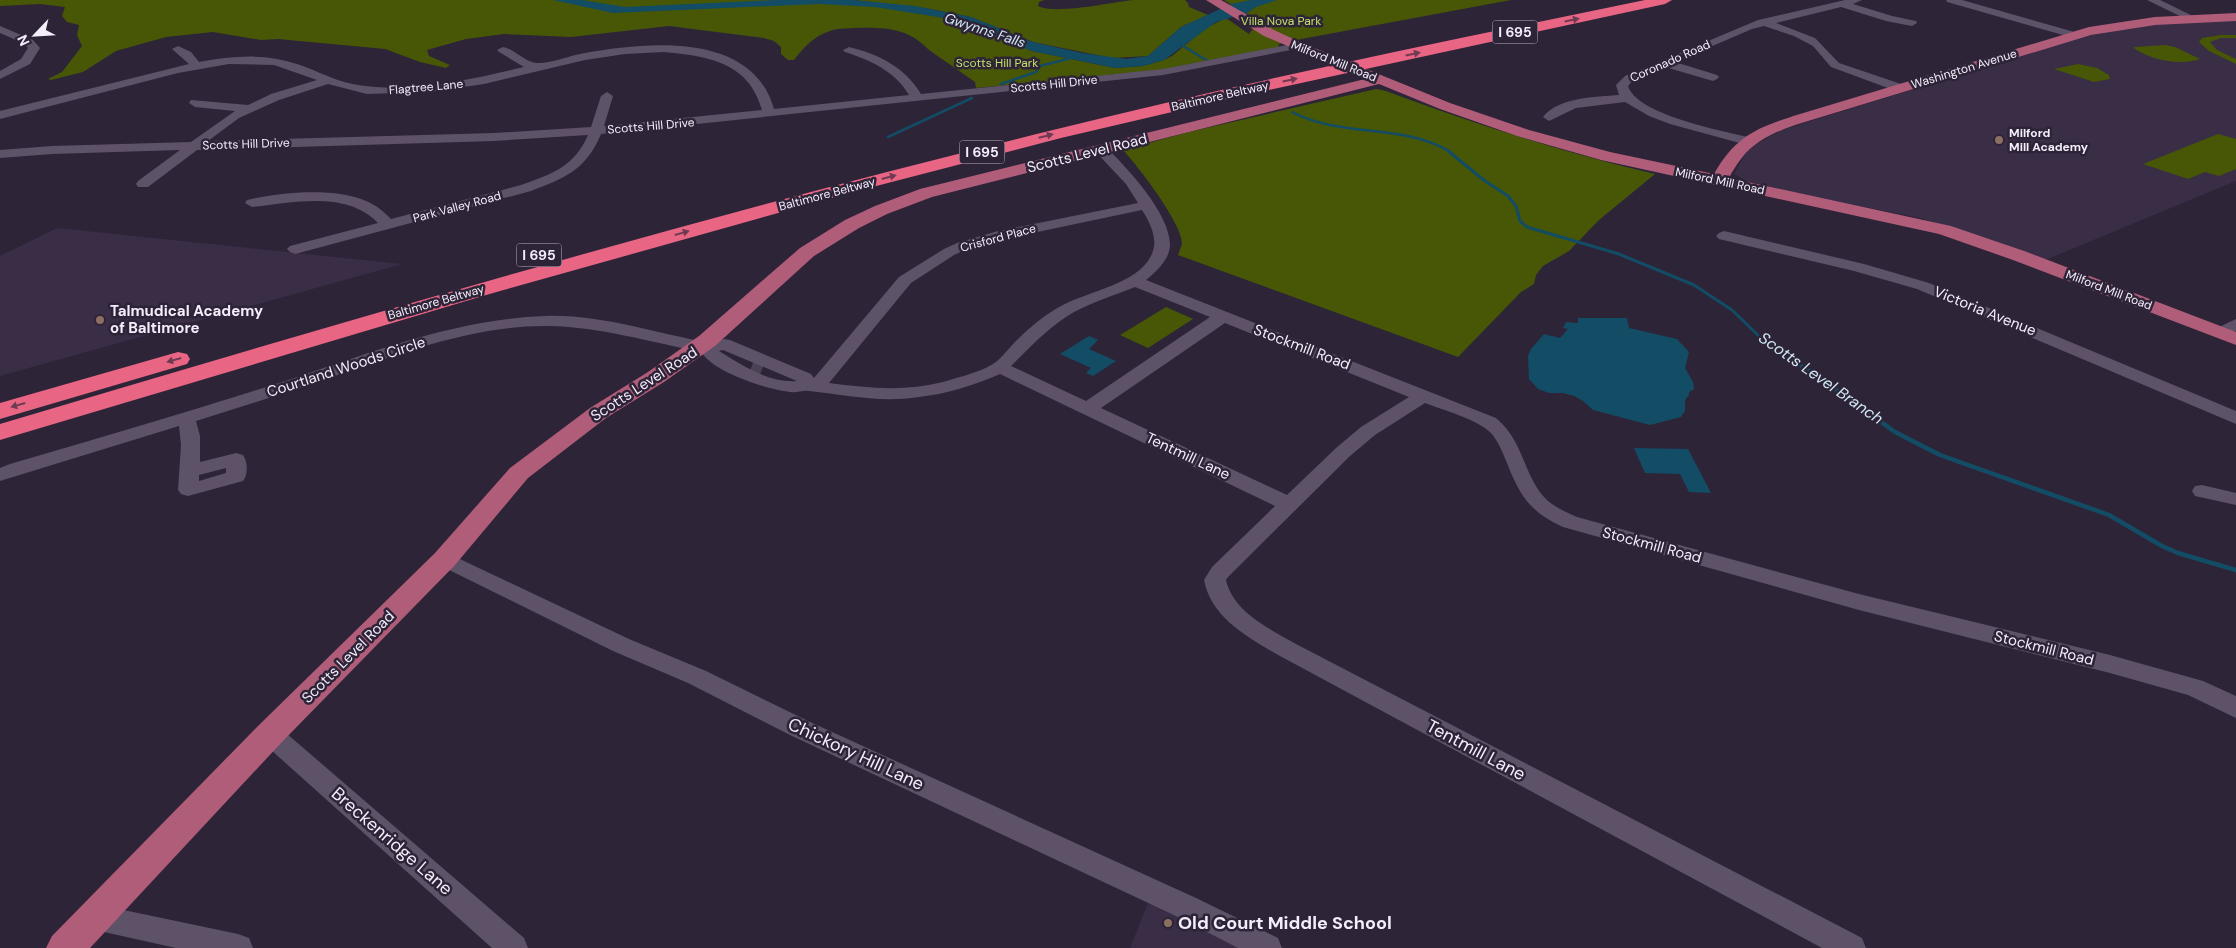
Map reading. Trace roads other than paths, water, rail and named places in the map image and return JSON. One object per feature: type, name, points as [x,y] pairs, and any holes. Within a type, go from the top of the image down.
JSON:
[{"type":"highway","name":"Baltimore Beltway","points":[[0,411],[412,291],[803,182],[1082,112],[1606,0]]},
{"type":"highway","name":"Baltimore Beltway","points":[[0,432],[478,289],[981,152],[1332,71],[1665,0]]},
{"type":"highway","points":[[0,445],[635,247]]},
{"type":"main road","name":"Milford Mill Road","points":[[1218,3],[1269,34],[1379,80],[1454,109],[1564,145],[1944,230],[2231,332]]},
{"type":"main road","name":"Washington Avenue","points":[[1719,180],[1736,150],[1747,141],[1773,127],[2074,35],[2122,25],[2192,18],[2236,17]]},
{"type":"main road","name":"Scotts Level Road","points":[[65,948],[270,734],[445,558],[519,473],[590,419],[705,347],[786,268],[807,252],[852,224],[881,210],[926,193],[1379,80]]},
{"type":"street","name":"Coronado Road","points":[[1747,141],[1659,116],[1640,107],[1626,98],[1621,89],[1624,82],[1736,31],[1762,22],[1857,0]]},
{"type":"street","points":[[1951,0],[2074,35]]},
{"type":"street","points":[[2152,0],[2192,18]]},
{"type":"street","points":[[1842,4],[1890,19],[1912,23]]},
{"type":"street","points":[[1762,22],[1809,39],[1821,48],[1826,59],[1841,68],[1900,88]]},
{"type":"street","points":[[0,29],[28,42],[34,48],[34,52],[24,62],[0,75]]},
{"type":"street","name":"Scotts Hill Drive","points":[[0,154],[52,150],[484,138],[596,131],[918,99],[1185,69],[1297,46]]},
{"type":"street","points":[[178,49],[188,54],[196,65]]},
{"type":"street","name":"Flagtree Lane","points":[[0,115],[196,65],[231,61],[266,60],[286,63],[330,80],[367,90],[412,90],[464,84],[578,57],[615,51],[652,49],[702,53],[728,60],[748,73],[761,90],[769,114]]},
{"type":"street","points":[[503,50],[533,67]]},
{"type":"street","points":[[849,50],[876,59],[899,72],[918,99]]},
{"type":"street","points":[[1664,63],[1713,77]]},
{"type":"street","points":[[143,184],[223,123],[247,108],[283,94],[330,80]]},
{"type":"street","name":"Park Valley Road","points":[[295,249],[526,188],[556,177],[578,164],[584,157],[596,131],[607,96]]},
{"type":"street","points":[[1549,118],[1559,110],[1581,104],[1626,98]]},
{"type":"street","points":[[195,103],[247,108]]},
{"type":"street","points":[[705,347],[727,363],[748,374],[780,384],[793,387],[812,386],[877,395],[919,392],[962,383],[1000,367],[1031,336],[1061,313],[1135,281],[1154,265],[1163,247],[1161,234],[1147,205],[1123,170],[1100,149]]},
{"type":"street","points":[[252,203],[308,198],[343,200],[370,208],[388,225]]},
{"type":"street","name":"Crisford Place","points":[[812,386],[905,280],[949,252],[962,246],[998,236],[1147,205]]},
{"type":"street","name":"Victoria Avenue","points":[[1724,236],[1858,267],[1923,286],[2236,418]]},
{"type":"street","name":"Stockmill Road","points":[[1135,281],[1425,395],[1494,425],[1503,436],[1521,476],[1538,503],[1546,510],[1570,522],[1850,599],[2110,664],[2194,688],[2232,706]]},
{"type":"street","points":[[1088,409],[1223,316]]},
{"type":"street","name":"Courtland Woods Circle","points":[[0,475],[16,468],[186,419],[435,338],[505,324],[572,322],[705,347],[724,344],[805,378],[812,386]]},
{"type":"street","points":[[727,363],[740,363],[780,384]]},
{"type":"street","name":"Tentmill Lane","points":[[1000,367],[1288,504]]},
{"type":"street","name":"Tentmill Lane","points":[[1425,395],[1368,431],[1288,504],[1220,572],[1215,580],[1215,586],[1221,598],[1237,616],[1255,630],[1288,650],[1851,948]]},
{"type":"street","points":[[186,419],[191,430],[189,471]]},
{"type":"street","points":[[2202,491],[2236,499]]},
{"type":"street","name":"Chickory Hill Lane","points":[[445,558],[621,645],[697,677],[799,728],[1268,948]]},
{"type":"street","name":"Breckenridge Lane","points":[[270,734],[513,948]]},
{"type":"street","points":[[95,917],[238,948]]},
{"type":"water","name":"Gwynns Falls","points":[[553,0],[582,0],[625,7],[776,0],[853,0],[915,6],[971,17],[1033,42],[1082,53],[1126,59],[1148,56],[1181,27],[1231,4],[1251,0],[1277,0],[1256,7],[1247,13],[1216,22],[1164,60],[1143,66],[1115,68],[1032,51],[944,18],[875,7],[818,4],[613,13]]},
{"type":"water","points":[[1578,318],[1627,318],[1629,328],[1677,339],[1689,352],[1685,368],[1693,382],[1694,389],[1689,392],[1685,400],[1685,411],[1681,417],[1650,425],[1593,410],[1574,396],[1563,393],[1549,393],[1538,389],[1529,379],[1528,356],[1531,349],[1544,334],[1560,338],[1568,329],[1563,328],[1566,322],[1578,323]]},
{"type":"water","points":[[1089,336],[1098,340],[1089,349],[1116,361],[1093,376],[1086,373],[1091,368],[1060,354]]},
{"type":"water","points":[[1634,448],[1688,449],[1711,493],[1689,492],[1680,474],[1645,473]]},
{"type":"waterway","name":"Scotts Level Branch","points":[[1180,44],[1206,60]]},
{"type":"waterway","points":[[1001,84],[1036,72],[1040,66],[1075,57]]},
{"type":"waterway","points":[[888,137],[972,98]]},
{"type":"waterway","name":"Scotts Level Branch","points":[[1292,112],[1311,120],[1331,125],[1411,137],[1430,142],[1447,150]]},
{"type":"waterway","name":"Scotts Level Branch","points":[[1447,150],[1485,181],[1508,196],[1516,206],[1520,221],[1527,227],[1619,254],[1694,285],[1732,310],[1767,344],[1775,349]]},
{"type":"waterway","name":"Scotts Level Branch","points":[[1773,348],[1816,375],[1895,432],[1940,455],[2109,515],[2162,546],[2178,553],[2236,570]]},
{"type":"tunnel","points":[[751,368],[761,372]]},
{"type":"place","name":"Milford Mill Academy","points":[[1999,140]]},
{"type":"place","name":"Talmudical Academy of Baltimore","points":[[100,320]]},
{"type":"place","name":"Old Court Middle School","points":[[1168,923]]},
{"type":"park label","name":"Villa Nova Park","points":[[1281,21]]},
{"type":"park label","name":"Scotts Hill Park","points":[[997,63]]}]
